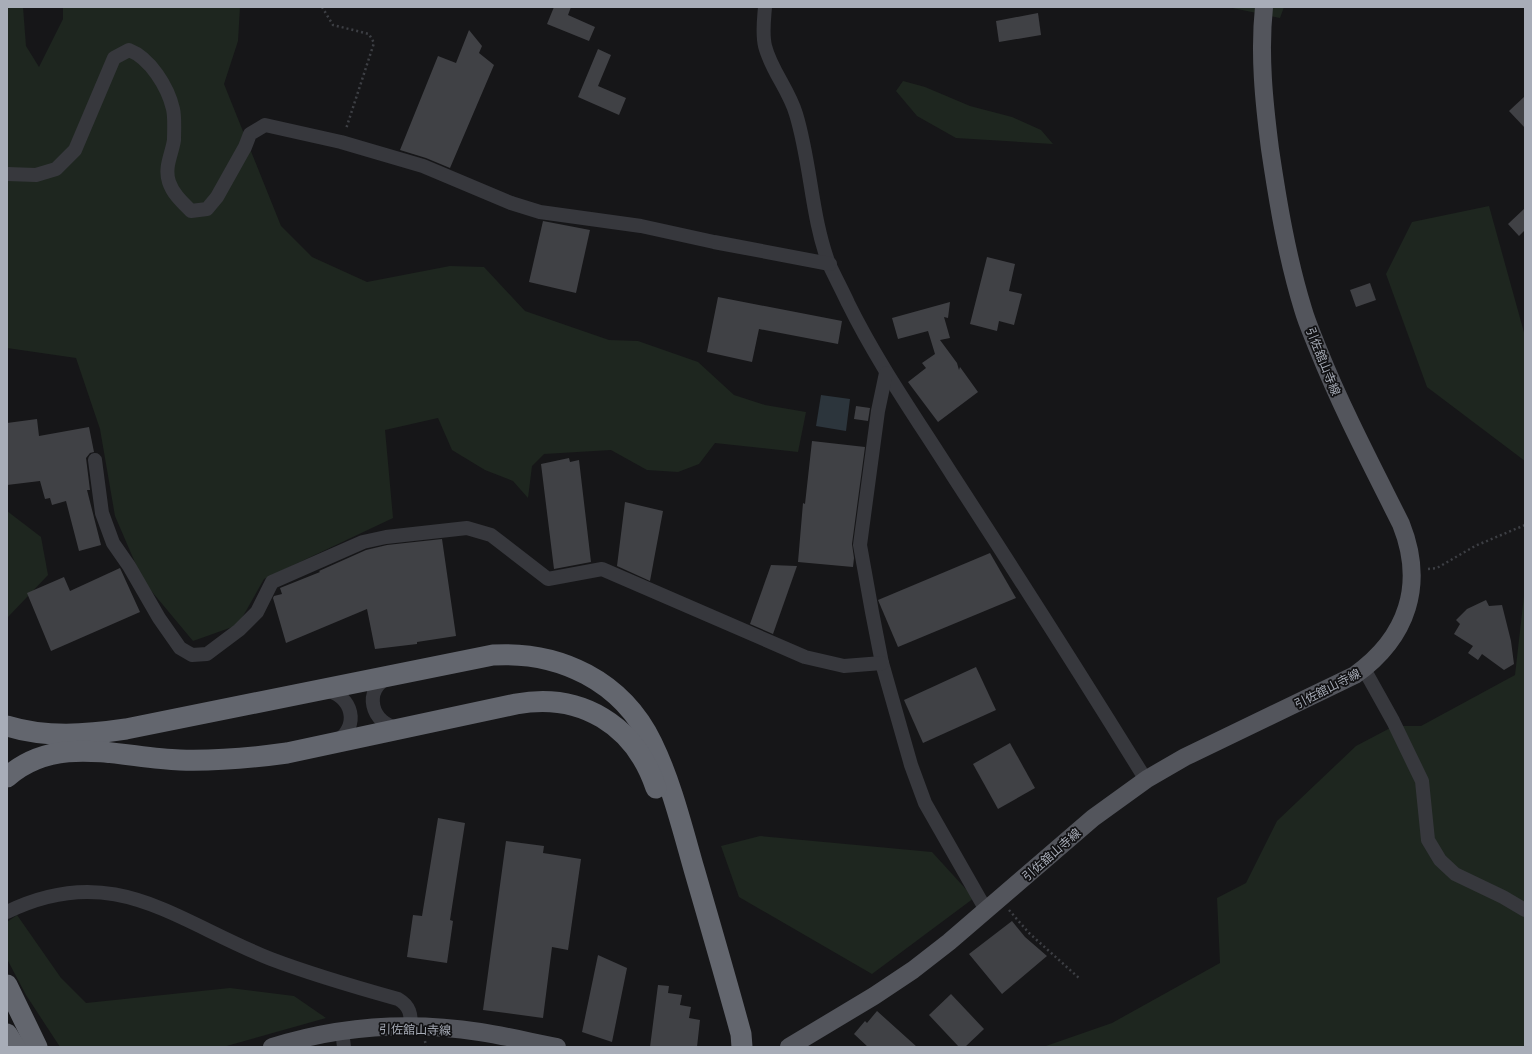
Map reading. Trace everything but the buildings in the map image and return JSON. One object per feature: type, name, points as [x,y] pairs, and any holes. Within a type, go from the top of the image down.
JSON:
[{"type":"highway","points":[[7,726],[31,732],[53,734],[111,732],[493,655],[528,655],[545,658],[578,670],[608,688],[621,700],[643,727],[652,742],[672,796],[741,1034],[742,1047]]},
{"type":"highway","points":[[7,778],[21,767],[35,760],[65,752],[80,750],[152,758],[206,760],[260,757],[287,753],[516,704],[544,700],[565,702],[585,708],[620,730],[639,754],[655,782],[729,1038],[734,1047]]},
{"type":"highway","points":[[7,985],[37,1047]]},
{"type":"highway","points":[[7,1034],[15,1047]]},
{"type":"main road","name":"引佐舘山寺線","points":[[789,1047],[893,983],[931,956],[1093,818],[1146,780],[1185,757],[1342,682],[1364,669],[1380,655],[1398,630],[1409,600],[1412,572],[1407,538],[1336,393],[1303,310],[1290,262],[1276,192],[1267,121],[1262,66],[1262,26],[1264,7]]},
{"type":"main road","name":"引佐舘山寺線","points":[[272,1047],[318,1035],[343,1039],[383,1027],[411,1026],[480,1032],[557,1047]]},
{"type":"street","points":[[765,7],[763,26],[765,45],[770,60],[783,83],[796,112],[803,138],[820,235],[830,264],[859,325],[886,373],[998,545],[1146,780]]},
{"type":"street","points":[[7,174],[36,175],[56,169],[75,150],[114,58],[128,50],[138,54],[159,76],[174,110],[174,141],[168,160],[168,181],[175,195],[190,211],[207,209],[214,201],[245,147],[250,134],[265,125],[341,142],[424,166],[511,203],[540,212],[641,226],[714,242],[830,264]]},
{"type":"street","points":[[886,373],[878,411],[860,546],[882,663],[911,765],[925,803],[993,904]]},
{"type":"street","points":[[96,460],[102,513],[113,543],[129,566],[159,618],[180,648],[192,656],[206,654],[239,630],[257,612],[272,582],[363,542],[386,537],[467,528],[490,535],[548,579],[602,569],[805,657],[844,666],[882,663]]},
{"type":"street","points":[[1364,669],[1393,721],[1422,781],[1428,840],[1440,860],[1454,874],[1503,897],[1525,910]]},
{"type":"street","points":[[394,675],[388,677],[377,686],[374,693],[374,707],[380,719],[385,724],[399,728],[406,727]]},
{"type":"street","points":[[318,691],[332,691],[338,694],[344,699],[350,712],[351,719],[346,732],[342,738],[329,744]]},
{"type":"street","points":[[7,912],[40,898],[72,892],[105,892],[137,899],[270,958],[330,980],[398,999],[409,1008],[411,1026]]},
{"type":"path","points":[[322,7],[333,25],[369,34],[374,43],[341,142]]},
{"type":"path","points":[[1412,572],[1437,568],[1475,546],[1525,525]]},
{"type":"path","points":[[993,904],[1029,933],[1079,978]]},
{"type":"shaded area","points":[[7,7],[23,7],[26,46],[39,67],[63,19],[63,7],[240,7],[238,41],[224,84],[281,226],[312,257],[367,282],[450,266],[484,267],[525,311],[609,340],[638,341],[698,362],[734,395],[765,405],[806,412],[798,452],[715,443],[699,464],[678,472],[647,470],[611,450],[544,454],[532,466],[528,498],[513,481],[485,470],[452,450],[438,418],[385,430],[393,518],[264,579],[238,625],[193,641],[143,581],[115,516],[100,429],[76,358],[7,348]]},
{"type":"shaded area","points":[[1228,7],[1284,7],[1280,18]]},
{"type":"shaded area","points":[[903,81],[925,87],[970,106],[1012,117],[1041,130],[1053,144],[956,138],[917,116],[896,91]]},
{"type":"shaded area","points":[[1489,206],[1525,336],[1525,461],[1427,387],[1386,274],[1412,222]]},
{"type":"shaded area","points":[[821,395],[850,399],[846,431],[816,426]]},
{"type":"shaded area","points":[[7,511],[41,537],[48,575],[7,618]]},
{"type":"shaded area","points":[[1525,587],[1525,1047],[1043,1047],[1112,1023],[1220,963],[1217,898],[1246,883],[1277,821],[1356,746],[1394,726],[1421,726],[1515,675]]},
{"type":"shaded area","points":[[760,836],[932,852],[974,898],[872,974],[739,897],[721,846]]},
{"type":"shaded area","points":[[17,915],[61,978],[86,1003],[230,988],[294,996],[326,1018],[223,1047],[60,1047],[26,995],[7,959],[7,922]]}]
